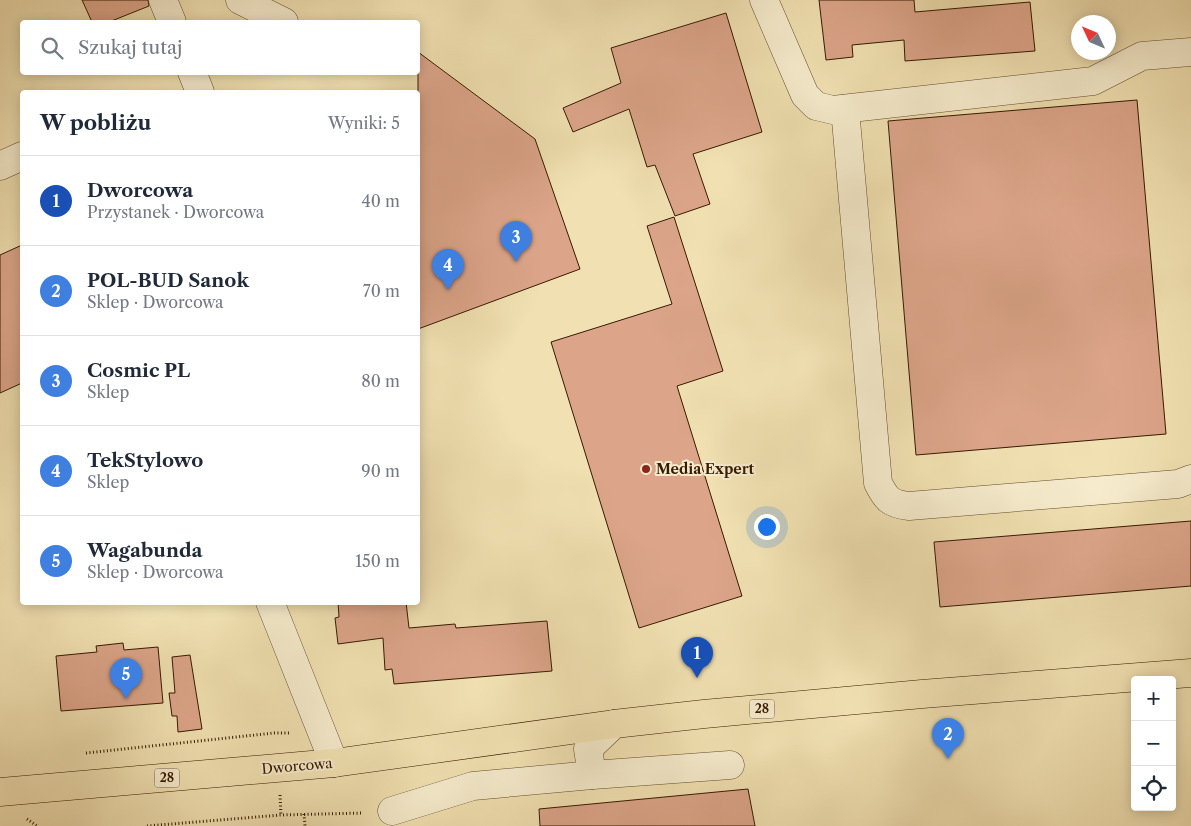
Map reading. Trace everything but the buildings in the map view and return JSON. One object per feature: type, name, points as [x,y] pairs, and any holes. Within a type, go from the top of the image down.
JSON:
[{"type":"main road","name":"Dworcowa","points":[[0,792],[334,763],[614,724],[704,714],[922,694],[1191,673]]},
{"type":"street","points":[[163,0],[171,20]]},
{"type":"street","points":[[240,0],[280,20]]},
{"type":"street","points":[[764,0],[805,95],[816,106],[833,110],[1092,81],[1142,56],[1191,52]]},
{"type":"street","points":[[193,75],[199,90]]},
{"type":"street","points":[[845,109],[878,483],[884,495],[895,505],[909,506],[1178,484],[1191,479]]},
{"type":"street","points":[[0,166],[20,157]]},
{"type":"street","points":[[271,605],[334,763]]},
{"type":"street","points":[[592,775],[588,748],[614,724]]},
{"type":"street","points":[[380,812],[473,786],[730,765]]},
{"type":"path","points":[[78,754],[274,733],[322,732]]},
{"type":"path","points":[[279,787],[281,815]]},
{"type":"path","points":[[147,826],[281,815],[380,812]]},
{"type":"path","points":[[304,814],[305,826]]},
{"type":"path","points":[[23,816],[37,826]]},
{"type":"place","name":"Cosmic PL","points":[[516,262]]},
{"type":"place","name":"TekStylowo","points":[[448,290]]},
{"type":"place","name":"Media Expert","points":[[646,469]]},
{"type":"place","name":"Dworcowa","points":[[697,678]]},
{"type":"place","name":"Wagabunda","points":[[126,699]]},
{"type":"place","name":"POL-BUD Sanok","points":[[948,759]]}]
